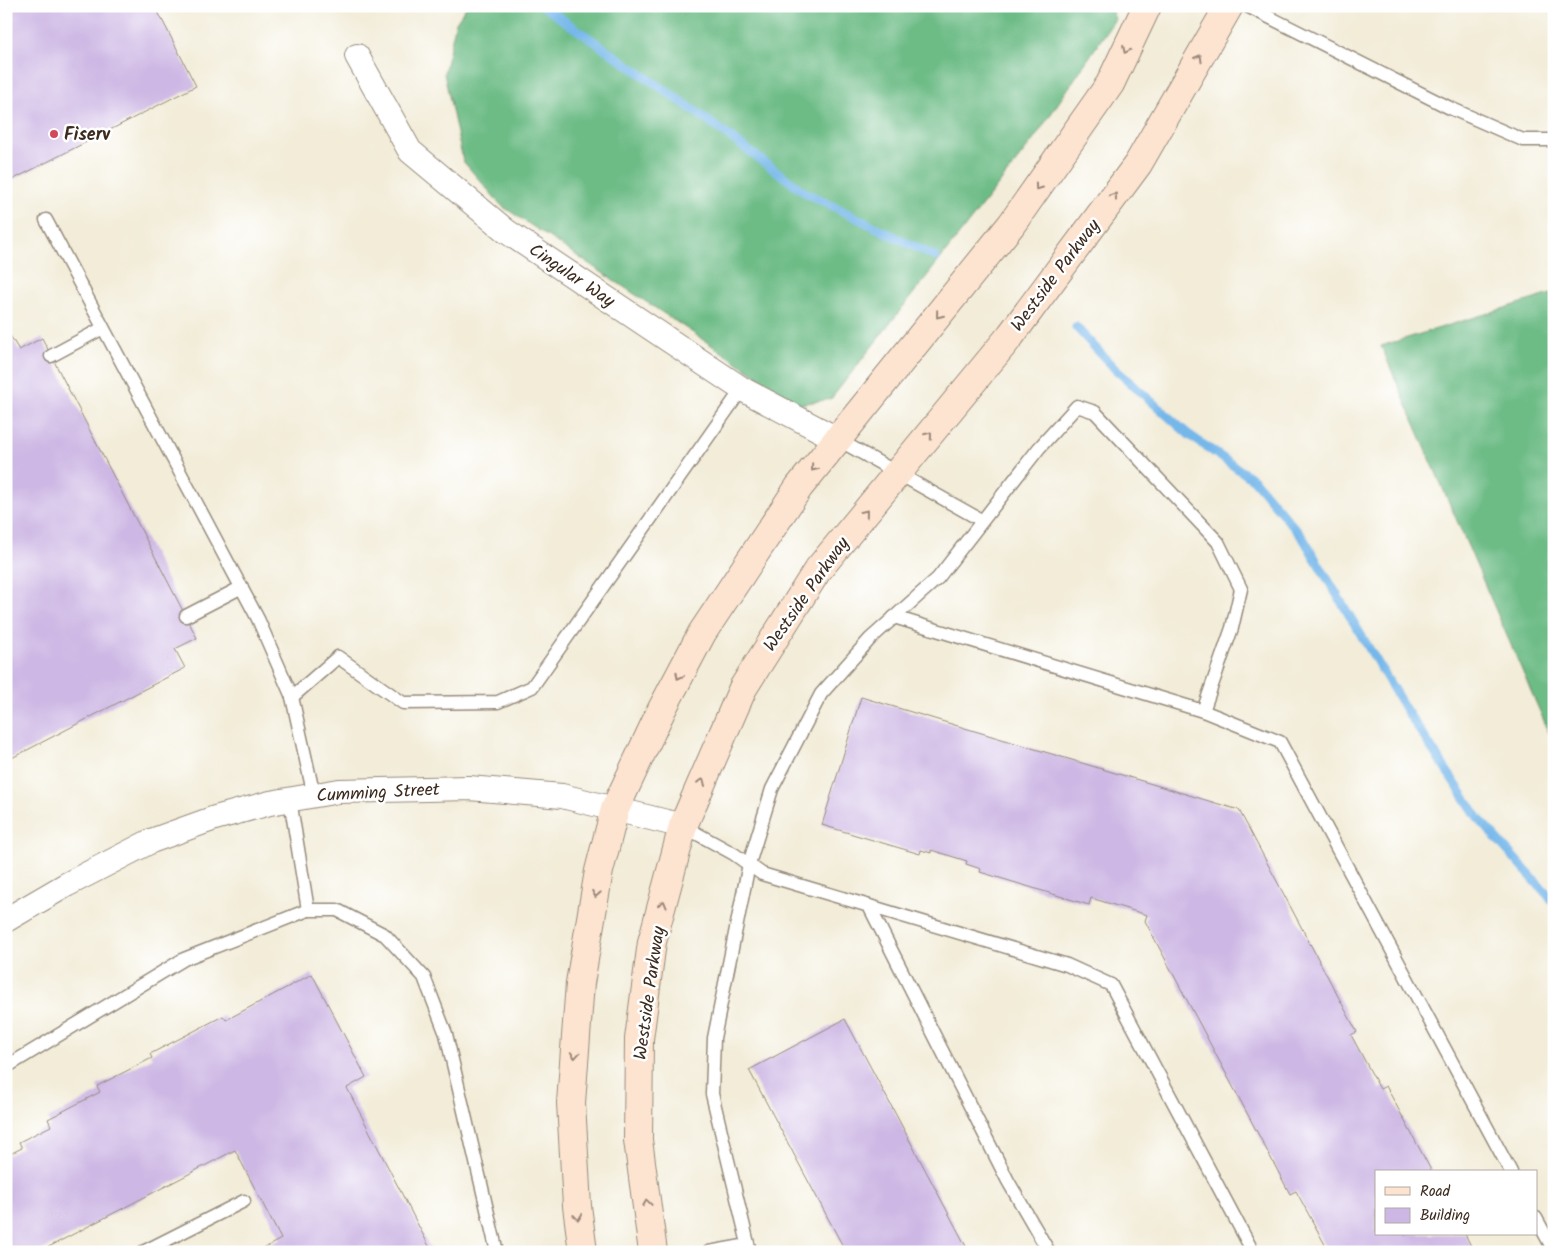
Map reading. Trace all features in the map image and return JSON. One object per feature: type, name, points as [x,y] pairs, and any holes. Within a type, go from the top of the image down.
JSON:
[{"type":"main road","points":[[583,1252],[577,1206],[571,1103],[580,983],[600,871],[615,809],[662,709],[702,633],[798,487],[1011,225],[1110,84],[1147,6]]},
{"type":"main road","name":"Westside Parkway","points":[[653,1252],[638,1140],[639,1039],[652,942],[683,826],[743,688],[818,571],[1011,335],[1138,164],[1229,6]]},
{"type":"street","name":"Cingular Way","points":[[357,56],[410,151],[506,231],[742,388],[837,439]]},
{"type":"street","name":"Cumming Street","points":[[6,920],[66,885],[151,841],[215,818],[290,800],[339,791],[469,788],[562,796],[683,826]]},
{"type":"lane","points":[[1246,6],[1450,108],[1523,140],[1554,140]]},
{"type":"lane","points":[[46,220],[258,619],[292,697],[314,796]]},
{"type":"lane","points":[[51,356],[103,328]]},
{"type":"lane","points":[[292,697],[338,657],[403,703],[498,702],[532,687],[742,388]]},
{"type":"lane","points":[[709,1252],[749,1248],[712,1094],[714,1038],[749,864],[772,789],[821,694],[870,639],[938,578],[960,552],[980,520],[1039,448],[1077,406],[1095,412],[1218,542],[1241,589],[1232,628],[1203,711]]},
{"type":"lane","points":[[837,439],[980,520]]},
{"type":"lane","points":[[186,616],[242,587]]},
{"type":"lane","points":[[894,617],[1203,711],[1280,742],[1510,1170]]},
{"type":"lane","points":[[290,800],[308,910]]},
{"type":"lane","points":[[683,826],[734,854],[762,874],[1067,965],[1111,985],[1253,1252]]},
{"type":"lane","points":[[869,906],[1008,1180],[1049,1252]]},
{"type":"lane","points":[[6,1067],[184,958],[308,910],[337,910],[384,935],[424,977],[446,1034],[497,1252]]},
{"type":"lane","points":[[143,1252],[244,1201]]},
{"type":"lane","points":[[1538,1222],[1554,1251]]},
{"type":"green space","points":[[467,6],[1110,6],[1115,19],[1034,139],[831,399],[800,404],[502,206],[463,161],[444,73],[456,22]]},
{"type":"green space","points":[[1554,293],[1554,744],[1381,346]]},
{"type":"building","name":"Fiserv","points":[[8,6],[155,6],[196,86],[6,183]]},
{"type":"building","points":[[6,329],[19,350],[42,338],[197,638],[175,649],[185,668],[6,761]]},
{"type":"building","points":[[861,697],[1239,810],[1357,1032],[1351,1035],[1380,1089],[1386,1086],[1431,1170],[1375,1170],[1375,1236],[1466,1236],[1474,1252],[1329,1252],[1296,1191],[1290,1194],[1145,921],[1147,915],[1091,898],[1089,905],[980,872],[981,869],[966,864],[967,861],[931,850],[931,853],[921,850],[920,854],[822,825]]},
{"type":"building","points":[[312,974],[366,1077],[347,1088],[431,1250],[257,1252],[281,1239],[235,1150],[39,1252],[6,1252],[6,1156],[22,1148],[19,1142],[51,1126],[48,1119],[100,1092],[97,1086],[152,1058],[150,1054],[223,1016],[226,1020]]},
{"type":"building","points":[[845,1019],[969,1252],[846,1252],[749,1070]]},
{"type":"waterway","points":[[543,6],[692,109],[806,193],[936,257]]},
{"type":"waterway","points":[[1076,327],[1115,369],[1188,434],[1254,480],[1303,538],[1406,710],[1479,819],[1554,902]]},
{"type":"place","name":"Fiserv","points":[[54,134]]}]
